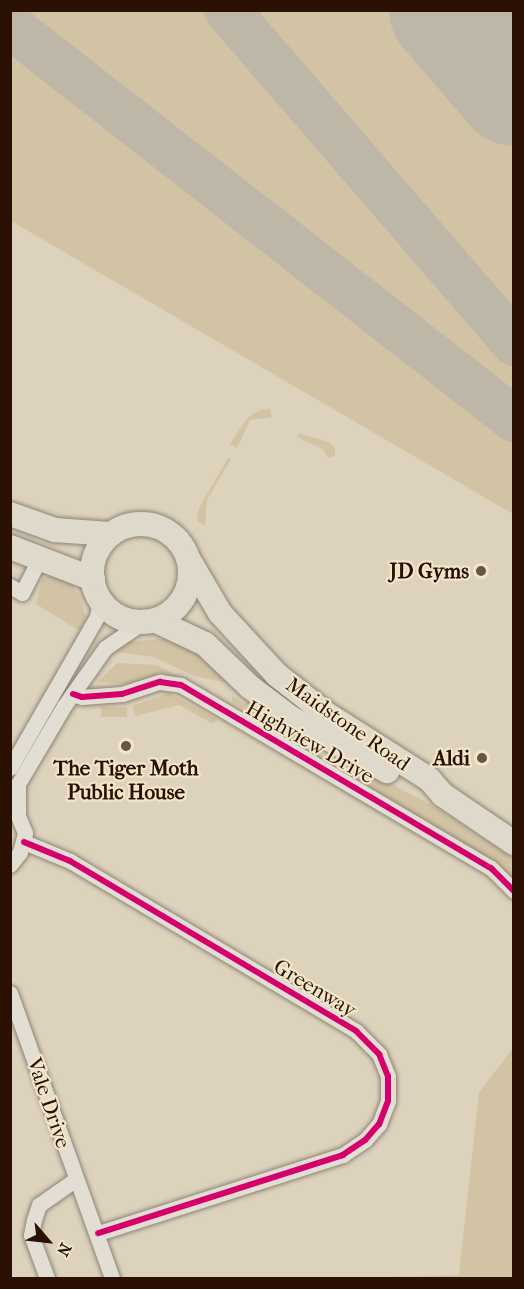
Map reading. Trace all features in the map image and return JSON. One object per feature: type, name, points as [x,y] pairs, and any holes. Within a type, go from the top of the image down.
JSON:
[{"type":"main road","points":[[10,514],[55,530],[110,534],[133,525],[156,526],[178,541],[189,560],[190,583],[183,600],[170,615],[149,622],[120,617],[96,589],[40,558],[10,547]]},
{"type":"main road","points":[[96,589],[94,559],[110,534]]},
{"type":"main road","name":"Maidstone Road","points":[[189,560],[220,614],[269,667],[328,715],[429,780],[443,795],[513,843]]},
{"type":"main road","name":"Maidstone Road","points":[[149,622],[205,644],[250,687],[291,718],[422,791],[443,795]]},
{"type":"street","points":[[10,586],[22,593],[40,558]]},
{"type":"street","points":[[10,768],[97,617],[96,589]]},
{"type":"street","points":[[10,866],[24,842],[14,807],[18,784],[83,678],[108,645],[149,622]]},
{"type":"street","points":[[83,678],[101,693]]},
{"type":"street","name":"Highview Drive","points":[[73,694],[82,697],[101,693],[122,694],[160,681],[182,685],[491,868],[513,891]]},
{"type":"street","name":"Greenway","points":[[24,842],[70,861],[356,1031],[379,1054],[388,1076],[388,1101],[380,1124],[366,1140],[343,1155],[98,1233]]},
{"type":"street","name":"Vale Drive","points":[[10,993],[76,1179],[98,1233],[112,1278]]},
{"type":"street","points":[[47,1278],[31,1235],[34,1220],[39,1205],[76,1179]]},
{"type":"shaded area","points":[[11,10],[513,11],[513,514],[11,221]]},
{"type":"shaded area","points":[[270,409],[272,417],[250,420],[237,448],[230,444],[248,417],[260,410]]},
{"type":"shaded area","points":[[299,433],[328,442],[335,448],[335,455],[328,458],[324,450],[297,437]]},
{"type":"shaded area","points":[[228,458],[231,459],[207,500],[205,526],[197,521],[199,508]]},
{"type":"shaded area","points":[[54,574],[71,583],[79,595],[86,617],[80,631],[36,604],[42,579]]},
{"type":"shaded area","points":[[170,638],[191,646],[229,683],[194,676],[153,657],[111,651],[128,642]]},
{"type":"shaded area","points":[[117,663],[157,665],[197,686],[163,673],[130,684],[98,682]]},
{"type":"shaded area","points":[[169,693],[217,719],[216,722],[211,723],[179,705],[135,716],[132,706]]},
{"type":"shaded area","points":[[232,695],[244,704],[250,699],[303,742],[232,702]]},
{"type":"shaded area","points":[[101,707],[127,707],[127,717],[101,717]]},
{"type":"shaded area","points":[[355,765],[435,807],[513,858],[513,883],[494,863],[351,777]]},
{"type":"shaded area","points":[[513,1048],[513,1278],[362,1278],[459,1275],[479,1092]]},
{"type":"taxiway","points":[[227,10],[514,343]]},
{"type":"taxiway","points":[[10,26],[514,419]]},
{"type":"runway","points":[[446,10],[514,89]]},
{"type":"cycle path","points":[[73,694],[82,697],[122,694],[160,682],[181,685],[491,868],[514,891]]},
{"type":"cycle path","points":[[24,842],[70,861],[356,1031],[379,1054],[388,1076],[388,1101],[379,1124],[365,1140],[343,1155],[98,1233]]},
{"type":"place","name":"JD Gyms","points":[[481,571]]},
{"type":"place","name":"The Tiger Moth Public House","points":[[126,746]]},
{"type":"place","name":"Aldi","points":[[482,758]]}]
